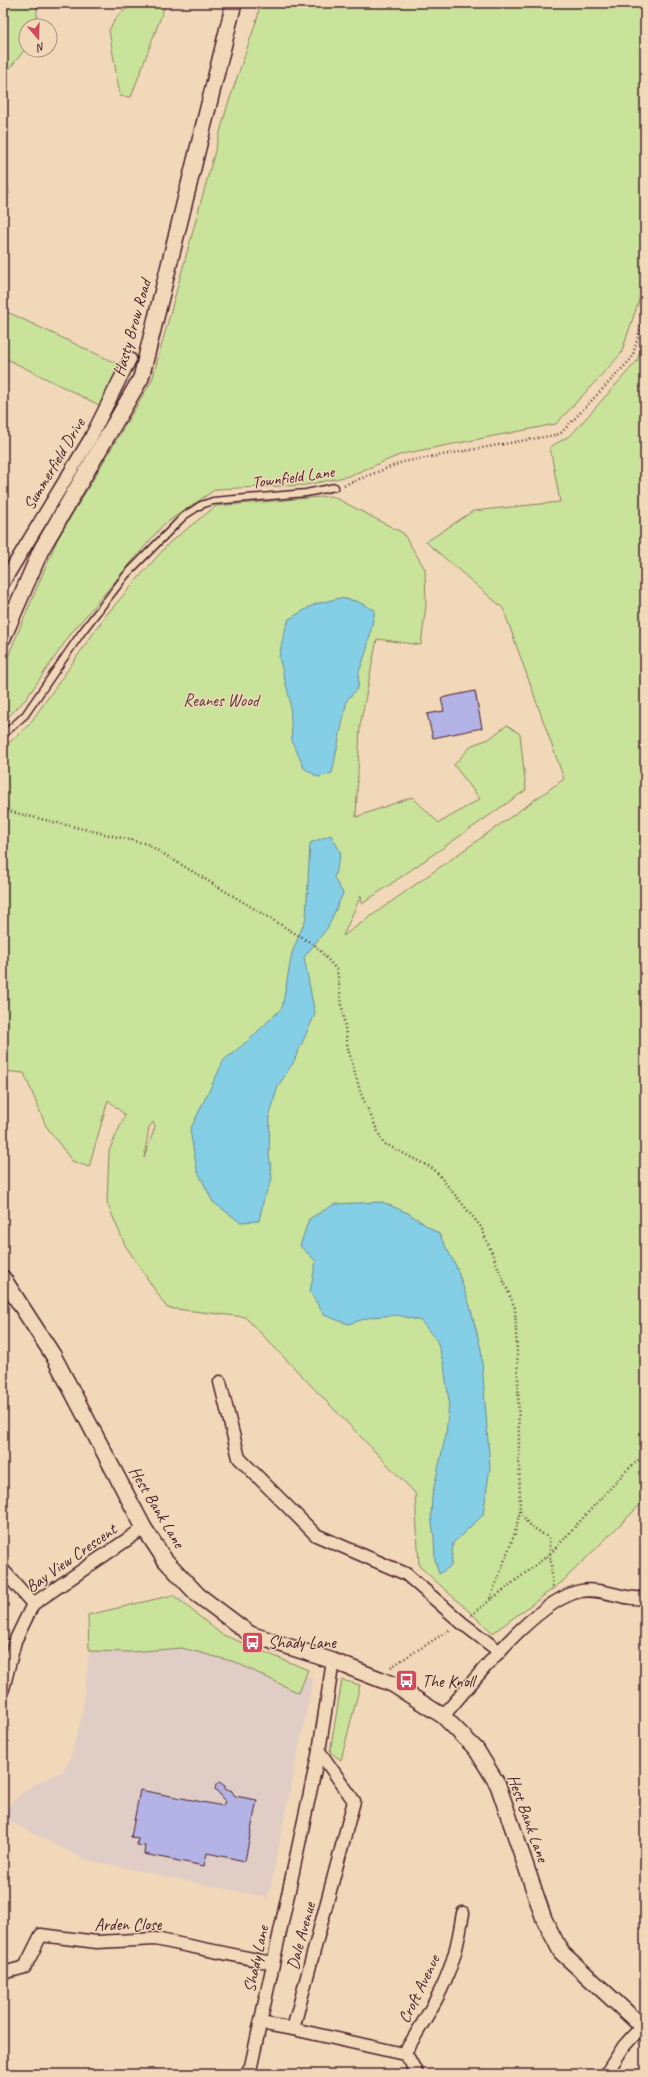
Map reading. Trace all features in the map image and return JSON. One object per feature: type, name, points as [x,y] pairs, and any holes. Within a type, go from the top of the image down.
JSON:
[{"type":"street","name":"Hasty Brow Road","points":[[3,638],[41,550],[141,378],[234,3]]},
{"type":"street","name":"Summerfield Drive","points":[[3,583],[90,439],[130,359]]},
{"type":"street","name":"Hest Bank Lane","points":[[3,1278],[53,1355],[144,1528],[165,1560],[198,1595],[250,1634],[333,1661],[392,1684],[443,1716],[476,1749],[498,1785],[544,1919],[561,1952],[643,2028]]},
{"type":"street","points":[[220,1382],[240,1458],[316,1535],[406,1574],[462,1623],[500,1652]]},
{"type":"street","name":"Bay View Crescent","points":[[3,1689],[15,1641],[33,1604],[144,1528]]},
{"type":"street","points":[[3,1570],[33,1604]]},
{"type":"street","points":[[443,1716],[523,1627],[554,1602],[571,1593],[584,1590],[645,1599]]},
{"type":"street","name":"Shady Lane","points":[[246,2074],[251,2066],[272,1963],[319,1751],[333,1661]]},
{"type":"street","name":"Dale Avenue","points":[[293,2029],[354,1801],[319,1751]]},
{"type":"street","name":"Croft Avenue","points":[[404,2054],[424,2020],[447,1975],[453,1960],[462,1914]]},
{"type":"street","name":"Arden Close","points":[[3,1973],[25,1967],[41,1935],[97,1942],[155,1939],[272,1963]]},
{"type":"street","points":[[260,2023],[404,2054],[409,2059],[417,2074]]},
{"type":"street","points":[[606,2074],[624,2046],[643,2028]]},
{"type":"lane","name":"Townfield Lane","points":[[3,735],[24,715],[82,632],[126,575],[167,531],[184,516],[213,501],[306,494],[335,487]]},
{"type":"path","name":"Townfield Lane","points":[[335,487],[349,484],[403,462],[560,434],[632,358],[645,312]]},
{"type":"path","points":[[3,810],[147,844],[316,946],[337,970],[350,1057],[361,1094],[383,1143],[434,1169],[481,1227],[515,1308],[518,1376],[520,1511],[515,1533],[489,1601]]},
{"type":"path","points":[[375,1677],[462,1623],[551,1552],[626,1471],[645,1454]]},
{"type":"path","points":[[520,1511],[528,1524],[549,1538],[554,1602]]},
{"type":"shaded area","points":[[183,1597],[195,1621],[206,1630],[313,1679],[268,1898],[83,1859],[3,1818],[3,1812],[16,1798],[37,1783],[62,1772],[70,1759],[82,1716],[93,1617]]},
{"type":"green space","points":[[3,3],[37,3],[37,18],[18,18],[18,58],[6,73],[3,74]]},
{"type":"green space","points":[[128,3],[166,3],[131,97],[120,96],[109,30],[118,15],[127,9]]},
{"type":"green space","points":[[259,3],[645,3],[645,282],[621,354],[556,424],[402,454],[349,476],[306,485],[216,489],[163,525],[72,632],[26,699],[3,722],[3,668],[57,540],[152,380],[227,107],[258,16]]},
{"type":"green space","points":[[3,148],[9,194],[3,197]]},
{"type":"green space","points":[[3,310],[120,365],[103,407],[3,357]]},
{"type":"green space","name":"Reanes Wood","points":[[645,332],[645,1500],[562,1582],[493,1633],[419,1566],[415,1493],[245,1317],[167,1308],[125,1245],[107,1203],[109,1151],[125,1115],[108,1100],[89,1167],[72,1161],[46,1126],[24,1073],[3,1071],[3,748],[28,726],[107,614],[169,543],[216,506],[332,496],[403,533],[425,569],[426,605],[421,645],[377,639],[360,726],[356,817],[412,797],[439,823],[480,799],[454,765],[472,745],[489,739],[507,725],[520,734],[526,790],[362,904],[361,895],[343,936],[564,779],[503,608],[426,542],[473,511],[560,502],[550,447],[571,435],[637,361]],"holes":[[[153,1122],[155,1127],[144,1158],[149,1127]]]},
{"type":"green space","points":[[173,1595],[221,1634],[308,1670],[299,1693],[235,1662],[182,1648],[130,1652],[89,1651],[88,1615]]},
{"type":"green space","points":[[342,1680],[360,1685],[341,1760],[330,1752]]},
{"type":"water","points":[[340,598],[356,601],[375,610],[367,649],[359,672],[358,688],[347,700],[332,773],[318,777],[304,768],[292,741],[290,700],[279,657],[284,633],[289,619],[315,604]]},
{"type":"water","points":[[331,835],[341,853],[334,878],[343,893],[328,927],[304,957],[315,1014],[293,1063],[278,1086],[270,1114],[269,1154],[272,1179],[264,1198],[259,1221],[240,1222],[213,1202],[197,1170],[190,1130],[224,1060],[249,1040],[282,1008],[292,953],[306,918],[310,843]]},
{"type":"water","points":[[382,1202],[408,1213],[439,1234],[456,1266],[470,1306],[481,1349],[490,1467],[483,1515],[453,1543],[451,1566],[439,1574],[435,1560],[431,1516],[432,1496],[446,1434],[449,1402],[444,1365],[437,1341],[421,1321],[397,1315],[371,1317],[348,1324],[324,1315],[310,1292],[316,1261],[300,1246],[309,1219],[335,1204]]},
{"type":"building","points":[[475,691],[482,728],[433,738],[427,714],[444,711],[441,698]]},
{"type":"building","points":[[219,1782],[225,1786],[225,1790],[231,1790],[235,1796],[257,1800],[245,1861],[207,1853],[204,1866],[144,1854],[145,1846],[137,1845],[138,1838],[131,1837],[140,1790],[223,1806],[225,1800],[215,1789]]},
{"type":"place","name":"Shady Lane","points":[[253,1642]]},
{"type":"place","name":"The Knoll","points":[[406,1681]]}]
